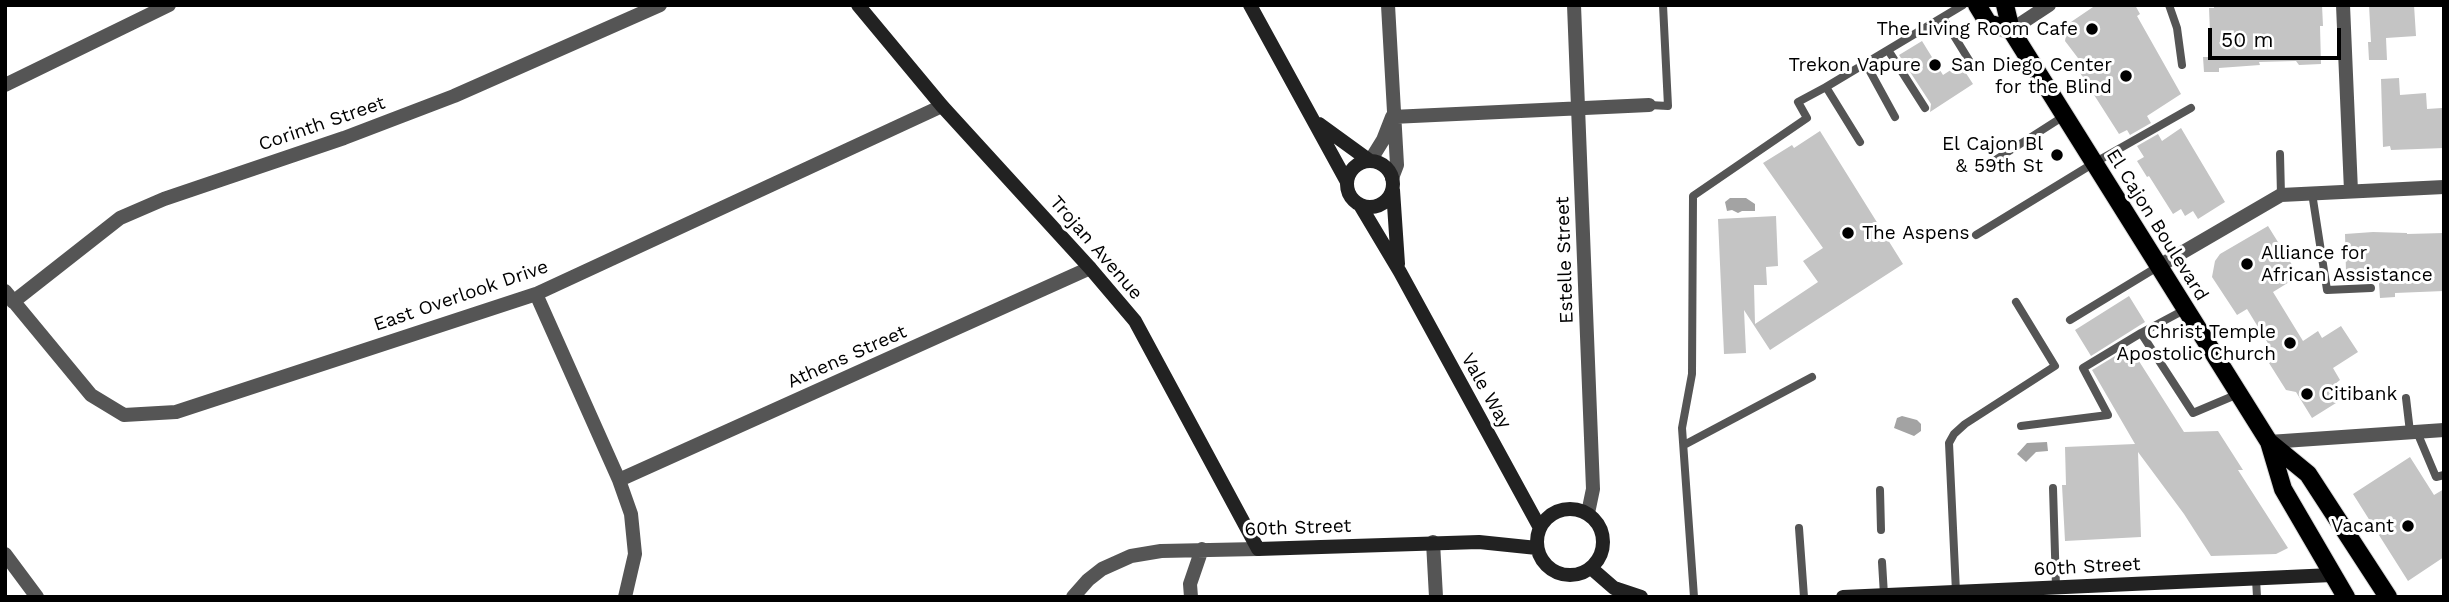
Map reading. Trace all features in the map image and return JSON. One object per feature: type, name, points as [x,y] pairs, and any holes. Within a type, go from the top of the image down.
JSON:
[{"type":"main road","name":"El Cajon Boulevard","points":[[1977,5],[1988,23],[2011,30]]},
{"type":"main road","name":"El Cajon Boulevard","points":[[2005,5],[2011,30],[2269,442],[2283,489],[2346,597]]},
{"type":"main road","name":"El Cajon Boulevard","points":[[2269,442],[2308,474],[2388,597]]},
{"type":"street","points":[[5,85],[169,5]]},
{"type":"street","name":"Corinth Street","points":[[9,297],[120,218],[164,199],[344,138],[454,96],[660,5]]},
{"type":"street","name":"Trojan Avenue","points":[[858,5],[942,106],[1135,321],[1258,549]]},
{"type":"street","name":"Vale Way","points":[[1250,5],[1315,121],[1347,182],[1350,195],[1360,205],[1400,272],[1539,528]]},
{"type":"street","points":[[1360,205],[1375,207],[1381,204],[1391,193],[1397,165],[1392,117],[1388,5]]},
{"type":"street","name":"Estelle Street","points":[[1574,5],[1593,489],[1588,513]]},
{"type":"street","points":[[2011,30],[2049,5]]},
{"type":"street","points":[[2343,5],[2351,191]]},
{"type":"street","points":[[1392,117],[1649,105]]},
{"type":"street","name":"East Overlook Drive","points":[[9,297],[91,395],[124,415],[176,412],[536,294],[942,106]]},
{"type":"street","points":[[1347,182],[1352,169],[1370,161],[1392,117]]},
{"type":"street","name":"Vale Way","points":[[1315,121],[1370,161],[1384,166],[1393,182],[1395,249],[1400,272]]},
{"type":"street","points":[[2159,266],[2281,194],[2444,187]]},
{"type":"street","name":"Athens Street","points":[[619,480],[1090,268]]},
{"type":"street","points":[[536,294],[619,480],[631,514],[635,554],[625,597]]},
{"type":"street","points":[[2269,442],[2444,430]]},
{"type":"street","points":[[1570,508],[1588,513],[1599,525],[1604,540],[1601,555],[1591,568],[1576,575],[1559,573],[1545,564],[1537,548],[1539,528],[1552,514],[1570,508]]},
{"type":"street","points":[[1433,542],[1436,597]]},
{"type":"street","name":"60th Street","points":[[1073,597],[1102,569],[1146,552],[1433,542],[1495,542],[1537,548]]},
{"type":"street","points":[[1191,597],[1191,584],[1202,549]]},
{"type":"street","points":[[5,554],[37,597]]},
{"type":"street","points":[[1591,568],[1614,588],[1641,597]]},
{"type":"street","name":"60th Street","points":[[1843,597],[2056,587],[2086,591],[2332,575]]},
{"type":"lane","points":[[1649,105],[1668,106],[1663,5]]},
{"type":"lane","points":[[1694,597],[1682,428],[1692,374],[1693,195],[1808,118],[1797,102],[1964,5]]},
{"type":"lane","points":[[2169,5],[2177,28],[2182,65]]},
{"type":"lane","points":[[1943,18],[1972,65]]},
{"type":"lane","points":[[1888,50],[1925,108]]},
{"type":"lane","points":[[1866,64],[1895,117]]},
{"type":"lane","points":[[1826,87],[1860,142]]},
{"type":"lane","points":[[1976,234],[2191,108]]},
{"type":"lane","points":[[1989,164],[2064,116]]},
{"type":"lane","points":[[2280,154],[2281,194]]},
{"type":"lane","points":[[2312,193],[2327,289],[2371,288]]},
{"type":"lane","points":[[2070,320],[2159,266]]},
{"type":"lane","points":[[1956,592],[1949,443],[1965,424],[2054,366],[2016,302]]},
{"type":"lane","points":[[2021,426],[2108,415],[2082,368],[2186,309]]},
{"type":"lane","points":[[2141,333],[2193,413],[2238,394]]},
{"type":"lane","points":[[1684,445],[1812,377]]},
{"type":"lane","points":[[2406,398],[2413,432],[2436,477],[2444,475]]},
{"type":"lane","points":[[2053,488],[2056,587]]},
{"type":"lane","points":[[1880,490],[1881,530]]},
{"type":"lane","points":[[1799,528],[1804,597]]},
{"type":"lane","points":[[1882,562],[1884,596]]},
{"type":"lane","points":[[2256,579],[2257,597]]},
{"type":"shaded area","points":[[1730,198],[1746,198],[1755,204],[1755,211],[1727,211],[1725,202]]},
{"type":"shaded area","points":[[1902,416],[1917,420],[1921,424],[1921,431],[1914,436],[1894,428],[1897,418]]},
{"type":"shaded area","points":[[2047,442],[2048,451],[2036,452],[2026,462],[2017,454],[2027,443]]},
{"type":"building","name":"San Diego Center for the Blind","points":[[2096,5],[2135,5],[2140,14],[2137,16],[2181,94],[2147,116],[2151,123],[2130,135],[2127,130],[2119,134],[2075,65],[2081,62],[2065,41],[2068,24]]},
{"type":"building","points":[[2214,5],[2322,5],[2321,64],[2299,65],[2296,61],[2259,62],[2260,65],[2219,68],[2219,72],[2204,72],[2203,57],[2211,57],[2209,8],[2214,8]]},
{"type":"building","points":[[2369,5],[2414,5],[2416,36],[2386,38],[2387,60],[2369,60]]},
{"type":"building","points":[[1922,41],[1943,75],[1960,64],[1973,84],[1930,112],[1931,104],[1899,55]]},
{"type":"building","points":[[2399,78],[2400,95],[2426,93],[2427,109],[2442,108],[2444,148],[2391,150],[2390,146],[2383,147],[2381,79]]},
{"type":"building","points":[[2181,128],[2225,202],[2198,219],[2193,211],[2185,216],[2181,209],[2173,214],[2137,161],[2144,157],[2137,146],[2158,134],[2162,141]]},
{"type":"building","name":"The Aspens","points":[[1820,131],[1903,264],[1770,350],[1744,310],[1746,353],[1724,354],[1718,219],[1776,216],[1778,266],[1766,267],[1767,285],[1754,285],[1755,324],[1818,282],[1803,261],[1823,248],[1763,163]]},
{"type":"building","points":[[2268,226],[2299,276],[2273,292],[2303,341],[2318,331],[2322,338],[2341,326],[2358,352],[2333,368],[2340,380],[2335,384],[2344,398],[2312,418],[2296,392],[2286,390],[2269,363],[2277,358],[2247,309],[2237,315],[2212,277],[2215,261],[2220,254]]},
{"type":"building","points":[[2444,233],[2444,291],[2395,293],[2395,297],[2380,298],[2378,270],[2346,272],[2345,234]]},
{"type":"building","points":[[2129,296],[2145,322],[2091,356],[2075,330]]},
{"type":"building","points":[[2130,347],[2184,432],[2218,431],[2243,470],[2238,470],[2288,548],[2276,554],[2211,556],[2138,452],[2141,537],[2065,541],[2062,485],[2066,485],[2065,447],[2135,444],[2092,370]]},
{"type":"building","name":"Vacant","points":[[2410,457],[2434,495],[2444,489],[2444,557],[2408,581],[2353,494]]},
{"type":"place","name":"The Living Room Cafe","points":[[2092,29]]},
{"type":"place","name":"Trekon Vapure","points":[[1935,65]]},
{"type":"place","name":"San Diego Center for the Blind","points":[[2126,76]]},
{"type":"place","name":"El Cajon Bl & 59th St","points":[[2057,155]]},
{"type":"place","name":"The Aspens","points":[[1848,233]]},
{"type":"place","name":"Alliance for African Assistance","points":[[2247,264]]},
{"type":"place","name":"Christ Temple Apostolic Church","points":[[2290,343]]},
{"type":"place","name":"Citibank","points":[[2307,394]]},
{"type":"place","name":"Vacant","points":[[2408,526]]}]
